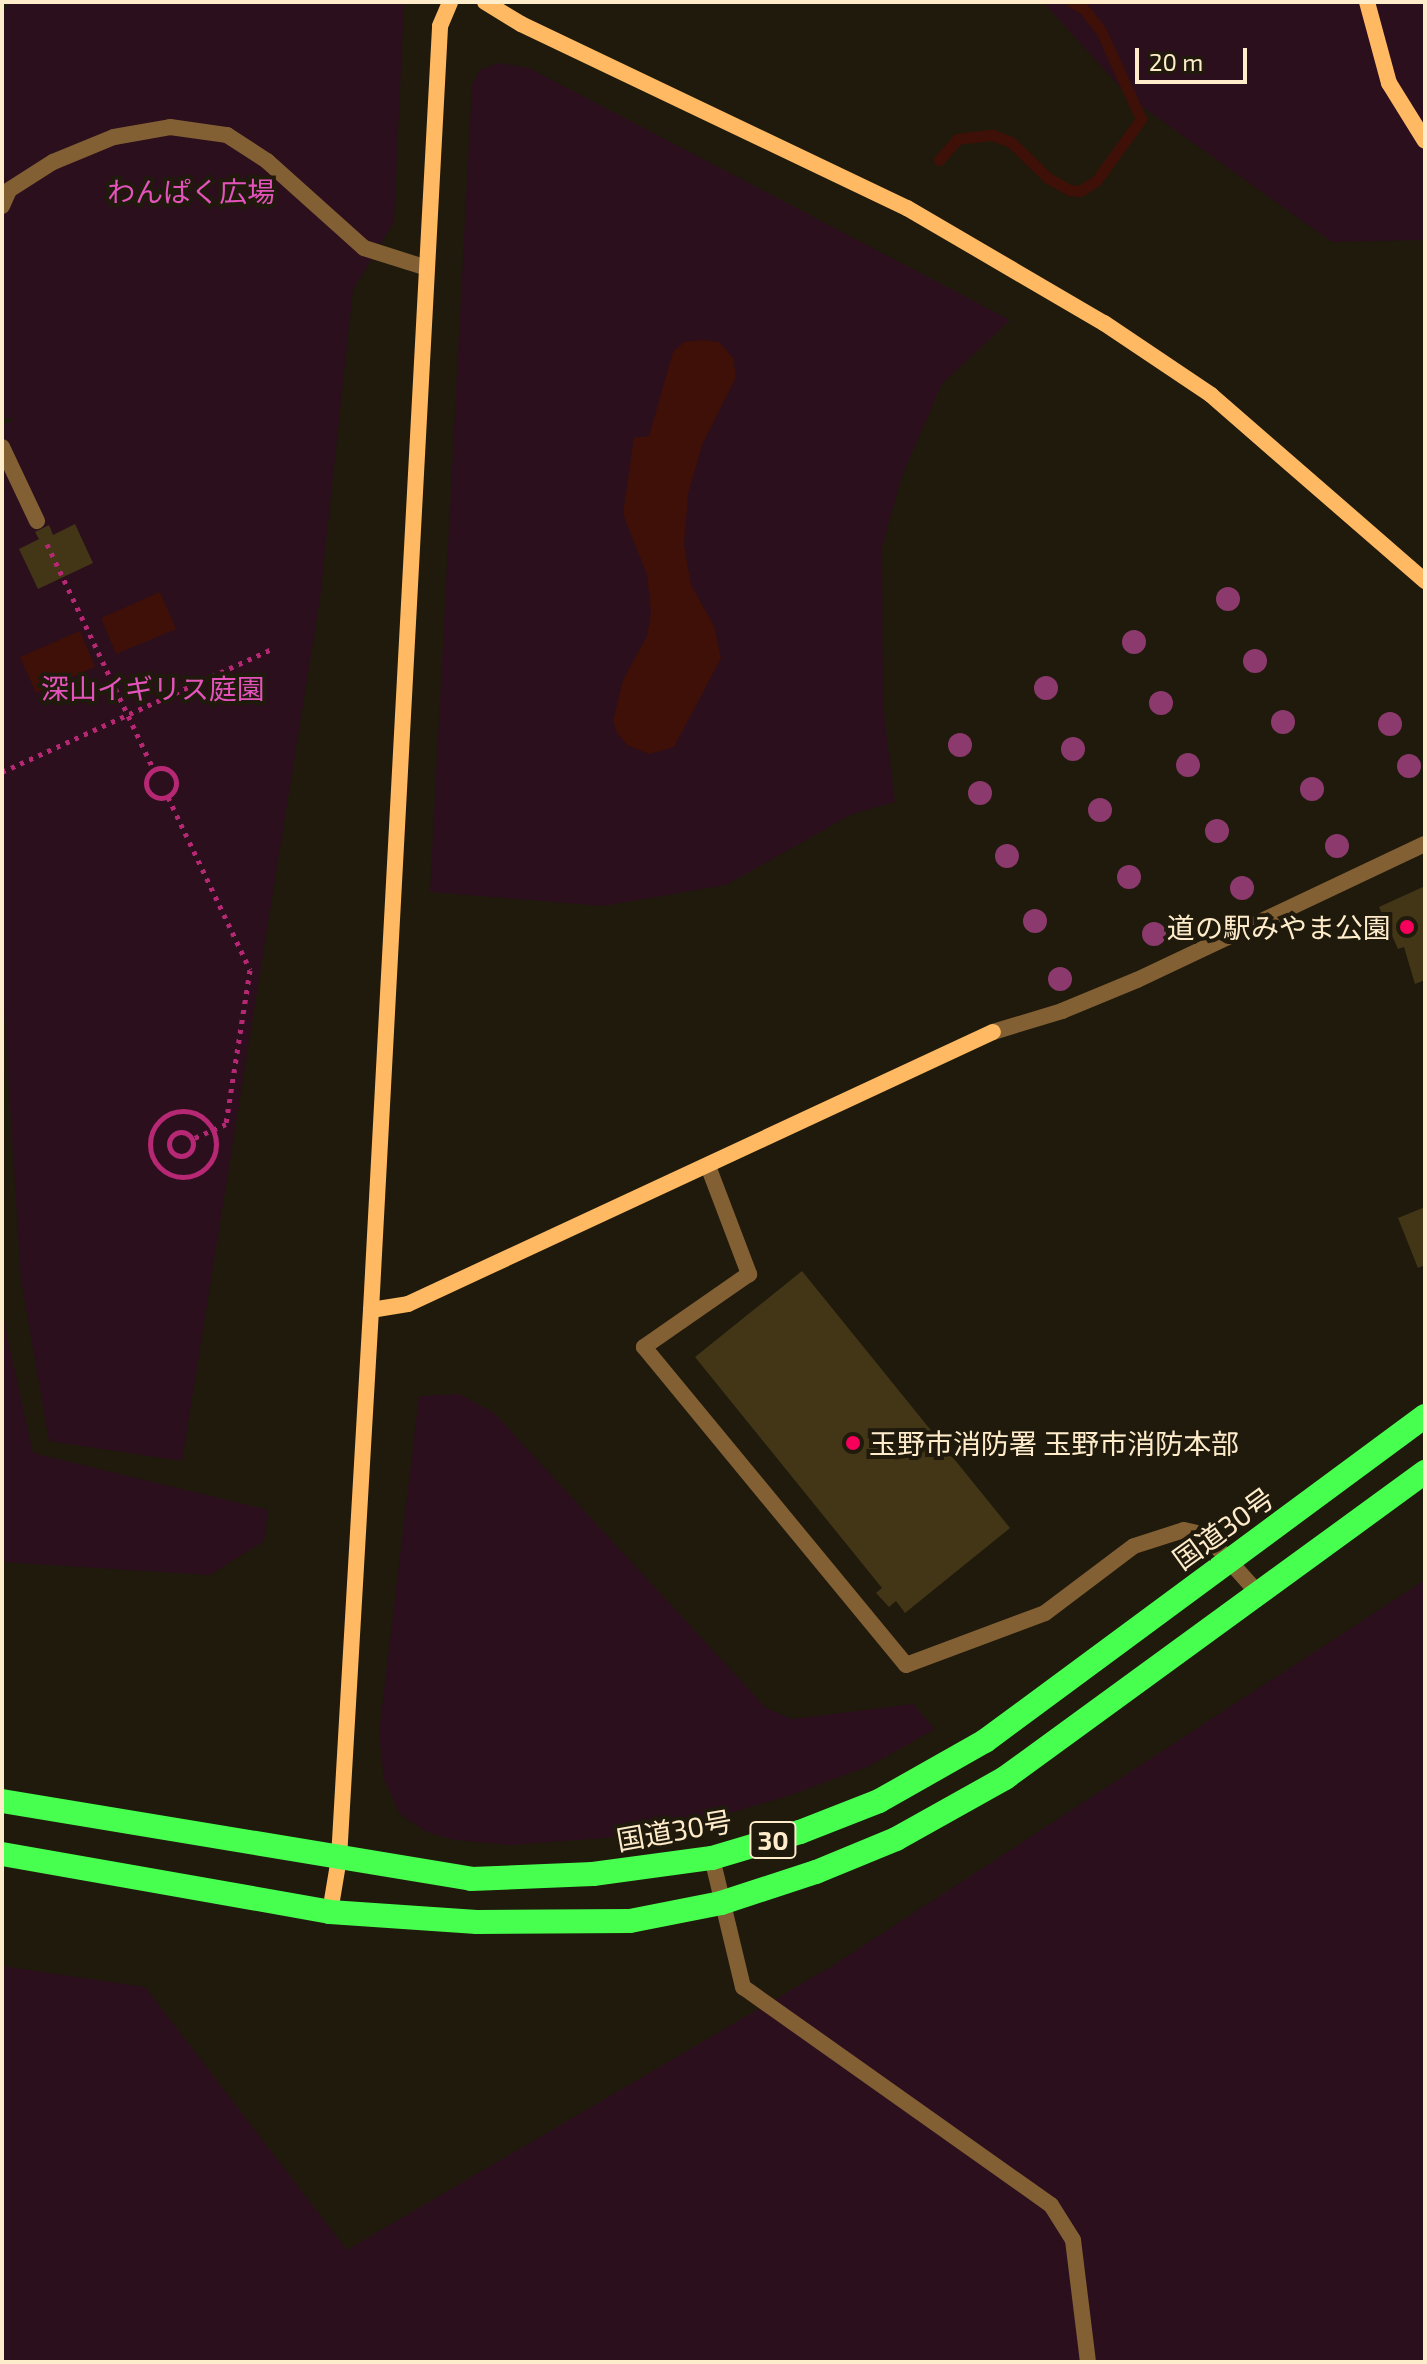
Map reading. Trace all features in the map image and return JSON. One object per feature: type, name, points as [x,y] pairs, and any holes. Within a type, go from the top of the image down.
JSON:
[{"type":"highway","name":"国道30号","points":[[2,1801],[471,1879],[593,1874],[712,1858],[800,1832],[879,1801],[985,1741],[1425,1416]]},
{"type":"highway","name":"30","points":[[2,1854],[330,1912],[477,1922],[630,1921],[721,1903],[816,1872],[896,1839],[1005,1778],[1425,1472]]},
{"type":"street","points":[[330,1912],[339,1858],[371,1310],[440,26],[450,2]]},
{"type":"street","points":[[485,2],[521,24],[907,208],[1104,323],[1211,395],[1425,581]]},
{"type":"street","points":[[1367,2],[1389,83],[1425,141]]},
{"type":"street","points":[[2,206],[9,190],[53,162],[114,137],[170,127],[227,135],[267,161],[364,248],[427,268]]},
{"type":"street","points":[[2,447],[37,521]]},
{"type":"street","points":[[371,1310],[408,1304],[993,1032],[1062,1011],[1137,980],[1425,844]]},
{"type":"street","points":[[708,1166],[749,1274],[644,1347],[906,1665],[1045,1613],[1134,1546],[1184,1530],[1206,1535],[1231,1559],[1258,1593]]},
{"type":"street","points":[[712,1858],[743,1987],[1051,2205],[1073,2240],[1088,2362]]},
{"type":"path","points":[[37,521],[154,770]]},
{"type":"path","points":[[2,772],[272,649]]},
{"type":"path","points":[[163,768],[175,776],[175,790],[168,797],[153,796],[147,787],[147,777],[154,770],[163,768]]},
{"type":"path","points":[[168,797],[250,970],[226,1124],[192,1139]]},
{"type":"path","points":[[189,1112],[198,1115],[213,1130],[215,1152],[202,1171],[180,1177],[169,1174],[153,1159],[150,1149],[153,1129],[168,1115],[189,1112]]},
{"type":"path","points":[[186,1133],[192,1139],[193,1146],[186,1155],[172,1153],[169,1145],[174,1135],[186,1133]]},
{"type":"green space","points":[[9,2],[404,2],[394,222],[353,290],[320,599],[182,1461],[49,1441],[21,1280],[2,977],[2,426],[15,419],[2,417],[2,16]]},
{"type":"green space","points":[[1043,2],[1425,2],[1425,240],[1332,242],[1130,98]]},
{"type":"green space","points":[[499,63],[529,68],[1010,320],[942,384],[902,476],[882,547],[883,706],[895,802],[852,814],[726,885],[603,906],[430,892],[472,84],[480,70]]},
{"type":"green space","points":[[2,1312],[33,1453],[268,1510],[264,1541],[210,1575],[2,1562]]},
{"type":"green space","points":[[459,1394],[494,1413],[766,1708],[792,1719],[913,1704],[935,1729],[869,1766],[785,1797],[699,1822],[605,1838],[510,1845],[455,1840],[427,1832],[400,1814],[384,1779],[379,1733],[419,1396]]},
{"type":"green space","points":[[1425,1580],[1425,2362],[2,2362],[2,1966],[145,1987],[347,2250],[832,1966]]},
{"type":"shaded area","points":[[684,342],[719,342],[733,358],[736,377],[702,445],[688,494],[684,545],[691,585],[714,626],[721,658],[674,747],[649,754],[627,745],[617,733],[613,721],[623,680],[647,636],[651,612],[647,575],[623,514],[634,438],[649,436],[673,352]]},
{"type":"shaded area","points":[[160,592],[176,629],[116,654],[101,618]]},
{"type":"shaded area","points":[[80,631],[95,667],[36,693],[20,657]]},
{"type":"building","points":[[75,524],[93,563],[38,589],[19,549],[39,539],[35,532],[49,525],[53,535]]},
{"type":"building","name":"道の駅みやま公園","points":[[1425,886],[1425,980],[1415,984],[1404,947],[1398,949],[1379,907]]},
{"type":"building","points":[[1425,1207],[1425,1265],[1418,1268],[1398,1218]]},
{"type":"building","name":"玉野市消防署 玉野市消防本部","points":[[802,1271],[1010,1528],[905,1613],[896,1601],[889,1607],[876,1593],[882,1588],[695,1357]]},
{"type":"waterway","points":[[939,160],[957,139],[992,135],[1011,142],[1048,178],[1070,190],[1080,191],[1096,181],[1141,119],[1101,31],[1084,9],[1072,2]]},
{"type":"place","name":"道の駅みやま公園","points":[[1407,927]]},
{"type":"place","name":"玉野市消防署 玉野市消防本部","points":[[853,1443]]},
{"type":"park label","name":"わんぱく広場","points":[[191,191]]},
{"type":"park label","name":"深山イギリス庭園","points":[[153,688]]}]
